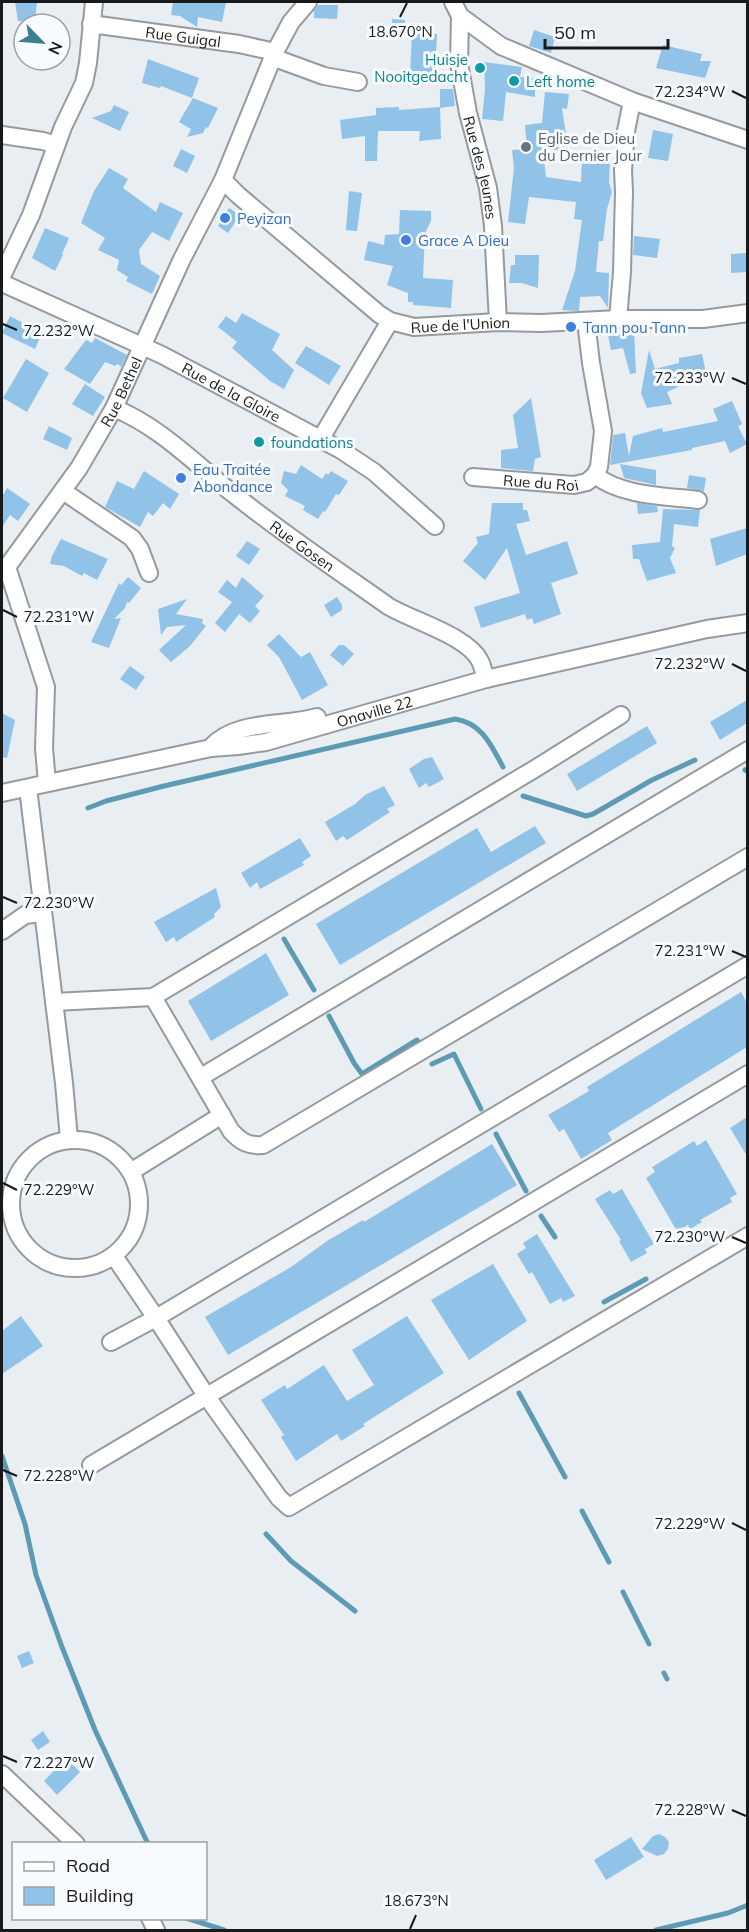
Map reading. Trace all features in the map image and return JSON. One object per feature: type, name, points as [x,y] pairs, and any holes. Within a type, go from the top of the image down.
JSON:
[{"type":"street","points":[[2,276],[31,215],[56,145],[84,83],[94,2]]},
{"type":"street","name":"Rue Bethel","points":[[47,783],[44,748],[46,687],[4,567],[63,491],[92,448],[114,408],[182,259],[223,180],[274,55],[291,22],[308,2]]},
{"type":"street","points":[[456,9],[501,46],[632,101],[747,140]]},
{"type":"street","name":"Rue des Jeunes","points":[[456,9],[459,63],[468,113],[488,188],[493,226],[498,322]]},
{"type":"street","name":"Rue Guigal","points":[[91,24],[239,44],[274,55],[324,76],[358,81]]},
{"type":"street","points":[[618,319],[622,272],[624,150],[632,101]]},
{"type":"street","points":[[2,135],[56,145]]},
{"type":"street","name":"Rue de l'Union","points":[[223,180],[343,285],[379,315],[390,321],[414,327],[498,322],[703,319],[747,312]]},
{"type":"street","name":"Rue de la Gloire","points":[[2,284],[141,346],[341,450],[374,472],[435,526]]},
{"type":"street","points":[[320,440],[390,321]]},
{"type":"street","name":"Rue du Roi","points":[[472,477],[574,485],[587,482],[595,475],[599,467],[603,431],[596,398],[586,321]]},
{"type":"street","name":"Rue Gosen","points":[[114,408],[150,426],[237,497],[388,606],[456,637],[480,659],[486,679]]},
{"type":"street","points":[[595,475],[605,483],[619,489],[698,500]]},
{"type":"street","points":[[63,491],[132,538],[140,549],[149,573]]},
{"type":"street","name":"Onaville 22","points":[[2,793],[211,748],[266,742],[486,679],[707,629],[747,623]]},
{"type":"street","points":[[54,1002],[153,997],[621,715]]},
{"type":"street","points":[[201,1077],[747,750]]},
{"type":"street","points":[[28,788],[69,1139]]},
{"type":"street","points":[[153,997],[231,1131],[241,1141],[251,1146],[263,1144],[747,857]]},
{"type":"street","points":[[2,932],[25,915],[42,913]]},
{"type":"street","points":[[111,1342],[156,1318],[747,965]]},
{"type":"street","points":[[91,1465],[747,1074]]},
{"type":"street","points":[[132,1171],[159,1152],[222,1115]]},
{"type":"street","points":[[69,1139],[93,1141],[115,1152],[132,1171],[138,1189],[140,1207],[138,1217],[127,1243],[114,1256],[92,1267],[68,1269],[46,1262],[27,1248],[15,1227],[10,1204],[15,1180],[27,1160],[40,1150],[69,1139]]},
{"type":"street","points":[[114,1256],[207,1397],[279,1498],[290,1507],[747,1236]]},
{"type":"street","points":[[2,1774],[74,1842]]},
{"type":"building","points":[[15,2],[37,2],[36,12],[17,12]]},
{"type":"building","points":[[173,2],[226,2],[222,22],[198,17],[197,27],[180,16],[171,15]]},
{"type":"building","points":[[318,5],[338,5],[337,19],[314,18],[314,11]]},
{"type":"building","points":[[392,19],[405,20],[404,37],[391,36]]},
{"type":"building","points":[[534,30],[555,37],[551,53],[529,46]]},
{"type":"building","points":[[412,32],[437,34],[435,76],[410,74]]},
{"type":"building","points":[[663,45],[702,54],[700,61],[711,61],[705,78],[656,68]]},
{"type":"building","points":[[148,59],[199,78],[192,98],[161,86],[160,88],[142,83]]},
{"type":"building","points":[[484,62],[522,67],[520,77],[535,78],[535,97],[506,92],[503,121],[482,119],[485,89]]},
{"type":"building","points":[[440,89],[453,89],[455,106],[440,108],[441,139],[419,141],[420,131],[378,131],[377,161],[365,161],[365,136],[342,139],[340,120],[376,115],[376,108],[399,107],[399,110],[440,107]]},
{"type":"building","points":[[545,92],[569,94],[567,109],[562,108],[568,148],[543,152],[546,177],[581,182],[582,161],[610,162],[609,182],[612,192],[607,209],[603,241],[599,241],[596,272],[609,273],[608,308],[600,296],[580,297],[579,311],[562,310],[575,271],[582,220],[574,219],[576,202],[529,197],[525,224],[508,222],[514,168],[512,150],[527,149],[525,125],[542,123]]},
{"type":"building","points":[[193,98],[218,108],[203,133],[187,137],[191,129],[179,122]]},
{"type":"building","points":[[114,105],[129,112],[120,131],[92,118],[111,111]]},
{"type":"building","points":[[653,130],[673,134],[668,161],[648,158]]},
{"type":"building","points":[[181,149],[195,156],[187,173],[173,166]]},
{"type":"building","points":[[109,168],[128,179],[123,188],[156,212],[160,202],[183,213],[169,241],[152,232],[139,250],[141,264],[160,276],[152,294],[126,281],[128,277],[117,270],[119,260],[98,250],[105,238],[81,223],[94,191]]},
{"type":"building","points":[[349,191],[362,193],[357,231],[346,230]]},
{"type":"building","points":[[229,208],[240,215],[228,233],[218,226]]},
{"type":"building","points":[[400,210],[431,211],[431,221],[425,233],[423,278],[453,280],[451,308],[413,305],[413,302],[408,302],[408,293],[387,285],[393,266],[364,260],[368,241],[384,245],[385,235],[399,234]]},
{"type":"building","points":[[45,228],[69,238],[55,271],[32,258]]},
{"type":"building","points":[[634,236],[660,239],[657,258],[633,255]]},
{"type":"building","points":[[747,253],[747,272],[731,273],[731,254]]},
{"type":"building","points":[[515,255],[539,255],[538,288],[522,283],[509,283],[511,265],[515,265]]},
{"type":"building","points":[[242,313],[280,334],[272,350],[294,370],[284,389],[270,381],[232,348],[237,342],[218,327],[226,316],[236,323]]},
{"type":"building","points":[[10,316],[42,333],[35,349],[2,333]]},
{"type":"building","points":[[634,330],[636,373],[630,374],[623,348],[611,350],[608,335]]},
{"type":"building","points":[[95,338],[127,355],[121,367],[118,364],[115,366],[105,362],[90,384],[64,369],[86,340],[92,343]]},
{"type":"building","points":[[306,346],[341,366],[329,385],[295,363]]},
{"type":"building","points":[[649,350],[655,369],[679,363],[679,358],[702,354],[706,373],[675,379],[678,387],[667,392],[672,404],[647,408],[641,393]]},
{"type":"building","points":[[26,359],[49,373],[27,412],[3,398]]},
{"type":"building","points":[[85,384],[105,397],[93,416],[72,404]]},
{"type":"building","points":[[531,398],[541,457],[535,459],[533,471],[501,468],[501,450],[518,448],[513,415]]},
{"type":"building","points":[[732,401],[742,424],[738,426],[747,444],[730,453],[725,441],[692,448],[692,450],[610,465],[613,435],[625,433],[629,456],[633,436],[662,428],[663,432],[718,421],[713,409]]},
{"type":"building","points":[[49,426],[72,438],[67,450],[43,439]]},
{"type":"building","points":[[620,464],[656,470],[656,485],[624,478]]},
{"type":"building","points":[[301,465],[322,479],[326,473],[328,475],[331,471],[348,481],[318,519],[303,510],[305,506],[285,496],[288,490],[281,483],[284,471],[296,474]]},
{"type":"building","points":[[144,471],[179,494],[170,509],[163,503],[153,516],[148,512],[140,527],[105,507],[117,481],[134,489]]},
{"type":"building","points":[[689,475],[706,478],[704,491],[687,488]]},
{"type":"building","points":[[7,488],[30,504],[18,521],[10,515],[2,527],[2,497]]},
{"type":"building","points":[[492,503],[523,503],[523,510],[527,510],[530,521],[516,524],[526,555],[567,541],[578,574],[551,583],[561,614],[534,624],[532,618],[527,620],[525,614],[481,628],[474,607],[520,593],[507,548],[485,580],[463,561],[478,543],[476,537],[489,534]]},
{"type":"building","points":[[637,503],[657,506],[658,512],[638,514]]},
{"type":"building","points":[[663,509],[700,510],[698,527],[674,524],[672,546],[675,548],[670,558],[676,573],[647,581],[639,559],[633,559],[632,545],[660,542]]},
{"type":"building","points":[[747,528],[747,554],[716,566],[710,539]]},
{"type":"building","points":[[61,539],[108,559],[97,580],[84,573],[82,576],[64,566],[50,564]]},
{"type":"building","points":[[247,541],[260,549],[249,565],[236,556]]},
{"type":"building","points":[[128,577],[141,588],[114,619],[121,618],[109,648],[91,642],[119,583],[121,585]]},
{"type":"building","points":[[242,577],[264,596],[255,606],[260,611],[250,623],[239,614],[225,632],[215,623],[232,602],[218,592],[227,580],[236,588]]},
{"type":"building","points":[[337,597],[342,610],[331,617],[324,605]]},
{"type":"building","points":[[187,599],[176,614],[203,619],[202,623],[206,626],[190,646],[171,662],[159,650],[186,625],[167,627],[161,635],[158,609]]},
{"type":"building","points":[[279,634],[301,657],[310,652],[328,685],[302,700],[279,657],[267,645]]},
{"type":"building","points":[[339,645],[344,645],[354,654],[343,666],[330,655]]},
{"type":"building","points":[[130,666],[145,677],[136,690],[120,679]]},
{"type":"building","points":[[747,700],[747,723],[720,740],[710,722]]},
{"type":"building","points":[[2,713],[15,720],[7,758],[2,757]]},
{"type":"building","points":[[647,726],[657,743],[577,791],[567,774]]},
{"type":"building","points":[[432,757],[444,779],[429,787],[426,783],[419,788],[409,769],[424,759]]},
{"type":"building","points":[[384,786],[395,805],[387,809],[390,812],[347,840],[343,836],[336,841],[325,822],[355,804],[365,795]]},
{"type":"building","points":[[535,826],[546,843],[340,965],[316,924],[477,828],[491,852]]},
{"type":"building","points":[[300,838],[311,856],[302,862],[304,865],[260,889],[257,882],[250,888],[241,873]]},
{"type":"building","points":[[216,888],[221,907],[214,914],[215,917],[176,942],[174,937],[166,942],[154,922]]},
{"type":"building","points":[[266,953],[289,995],[211,1041],[188,1001]]},
{"type":"building","points":[[741,992],[747,1003],[747,1047],[608,1133],[612,1140],[581,1159],[564,1129],[559,1132],[548,1115],[589,1091],[587,1087]]},
{"type":"building","points":[[747,1117],[747,1156],[730,1128]]},
{"type":"building","points":[[706,1140],[737,1194],[730,1198],[732,1202],[700,1220],[702,1222],[690,1229],[688,1225],[677,1231],[646,1178],[655,1172],[652,1167],[694,1141],[697,1146]]},
{"type":"building","points":[[492,1144],[517,1185],[228,1355],[205,1317],[291,1267],[327,1241],[363,1220],[364,1222]]},
{"type":"building","points":[[622,1189],[654,1244],[645,1249],[647,1253],[631,1262],[619,1241],[621,1240],[595,1199],[610,1190],[613,1194]]},
{"type":"building","points":[[537,1234],[575,1296],[563,1302],[561,1298],[550,1304],[532,1272],[529,1274],[517,1254],[526,1248],[523,1243]]},
{"type":"building","points":[[493,1264],[527,1321],[469,1360],[431,1300]]},
{"type":"building","points":[[21,1316],[43,1346],[2,1374],[2,1331]]},
{"type":"building","points":[[407,1316],[444,1373],[363,1424],[365,1426],[341,1441],[337,1434],[296,1461],[281,1437],[284,1435],[261,1400],[285,1385],[287,1389],[324,1365],[347,1401],[374,1385],[352,1350]]},
{"type":"building","points":[[29,1651],[34,1663],[22,1668],[17,1656]]},
{"type":"building","points":[[43,1731],[50,1742],[38,1750],[31,1740]]},
{"type":"building","points":[[66,1758],[80,1772],[57,1795],[44,1781]]},
{"type":"building","points":[[659,1834],[669,1842],[664,1854],[657,1856],[642,1849],[653,1836]]},
{"type":"building","points":[[631,1837],[644,1857],[606,1880],[594,1860]]},
{"type":"waterway","points":[[88,808],[164,786],[455,719],[464,721],[479,730],[490,743],[503,767]]},
{"type":"waterway","points":[[523,796],[586,816],[652,780],[695,760]]},
{"type":"waterway","points":[[284,939],[314,990]]},
{"type":"waterway","points":[[329,1016],[362,1074],[417,1040],[419,1043]]},
{"type":"waterway","points":[[432,1064],[454,1054],[481,1109]]},
{"type":"waterway","points":[[496,1134],[526,1191]]},
{"type":"waterway","points":[[541,1216],[555,1237]]},
{"type":"waterway","points":[[604,1302],[646,1279]]},
{"type":"waterway","points":[[519,1393],[565,1477]]},
{"type":"waterway","points":[[2,1456],[25,1524],[36,1575],[62,1647],[95,1730],[147,1842]]},
{"type":"waterway","points":[[582,1511],[609,1562]]},
{"type":"waterway","points":[[266,1534],[291,1561],[355,1611]]},
{"type":"waterway","points":[[623,1592],[649,1644]]},
{"type":"waterway","points":[[664,1673],[667,1679]]},
{"type":"waterway","points":[[656,1930],[728,1913],[748,1905]]},
{"type":"waterway","points":[[192,1920],[224,1930]]},
{"type":"place","name":"Huisje Nooitgedacht","points":[[480,68]]},
{"type":"place","name":"Left home","points":[[514,81]]},
{"type":"place","name":"Eglise de Dieu du Dernier Jour","points":[[526,147]]},
{"type":"place","name":"Peyizan","points":[[225,218]]},
{"type":"place","name":"Grace A Dieu","points":[[406,240]]},
{"type":"place","name":"Tann pou Tann","points":[[571,327]]},
{"type":"place","name":"foundations","points":[[259,442]]},
{"type":"place","name":"Eau Traitée Abondance","points":[[181,478]]}]
